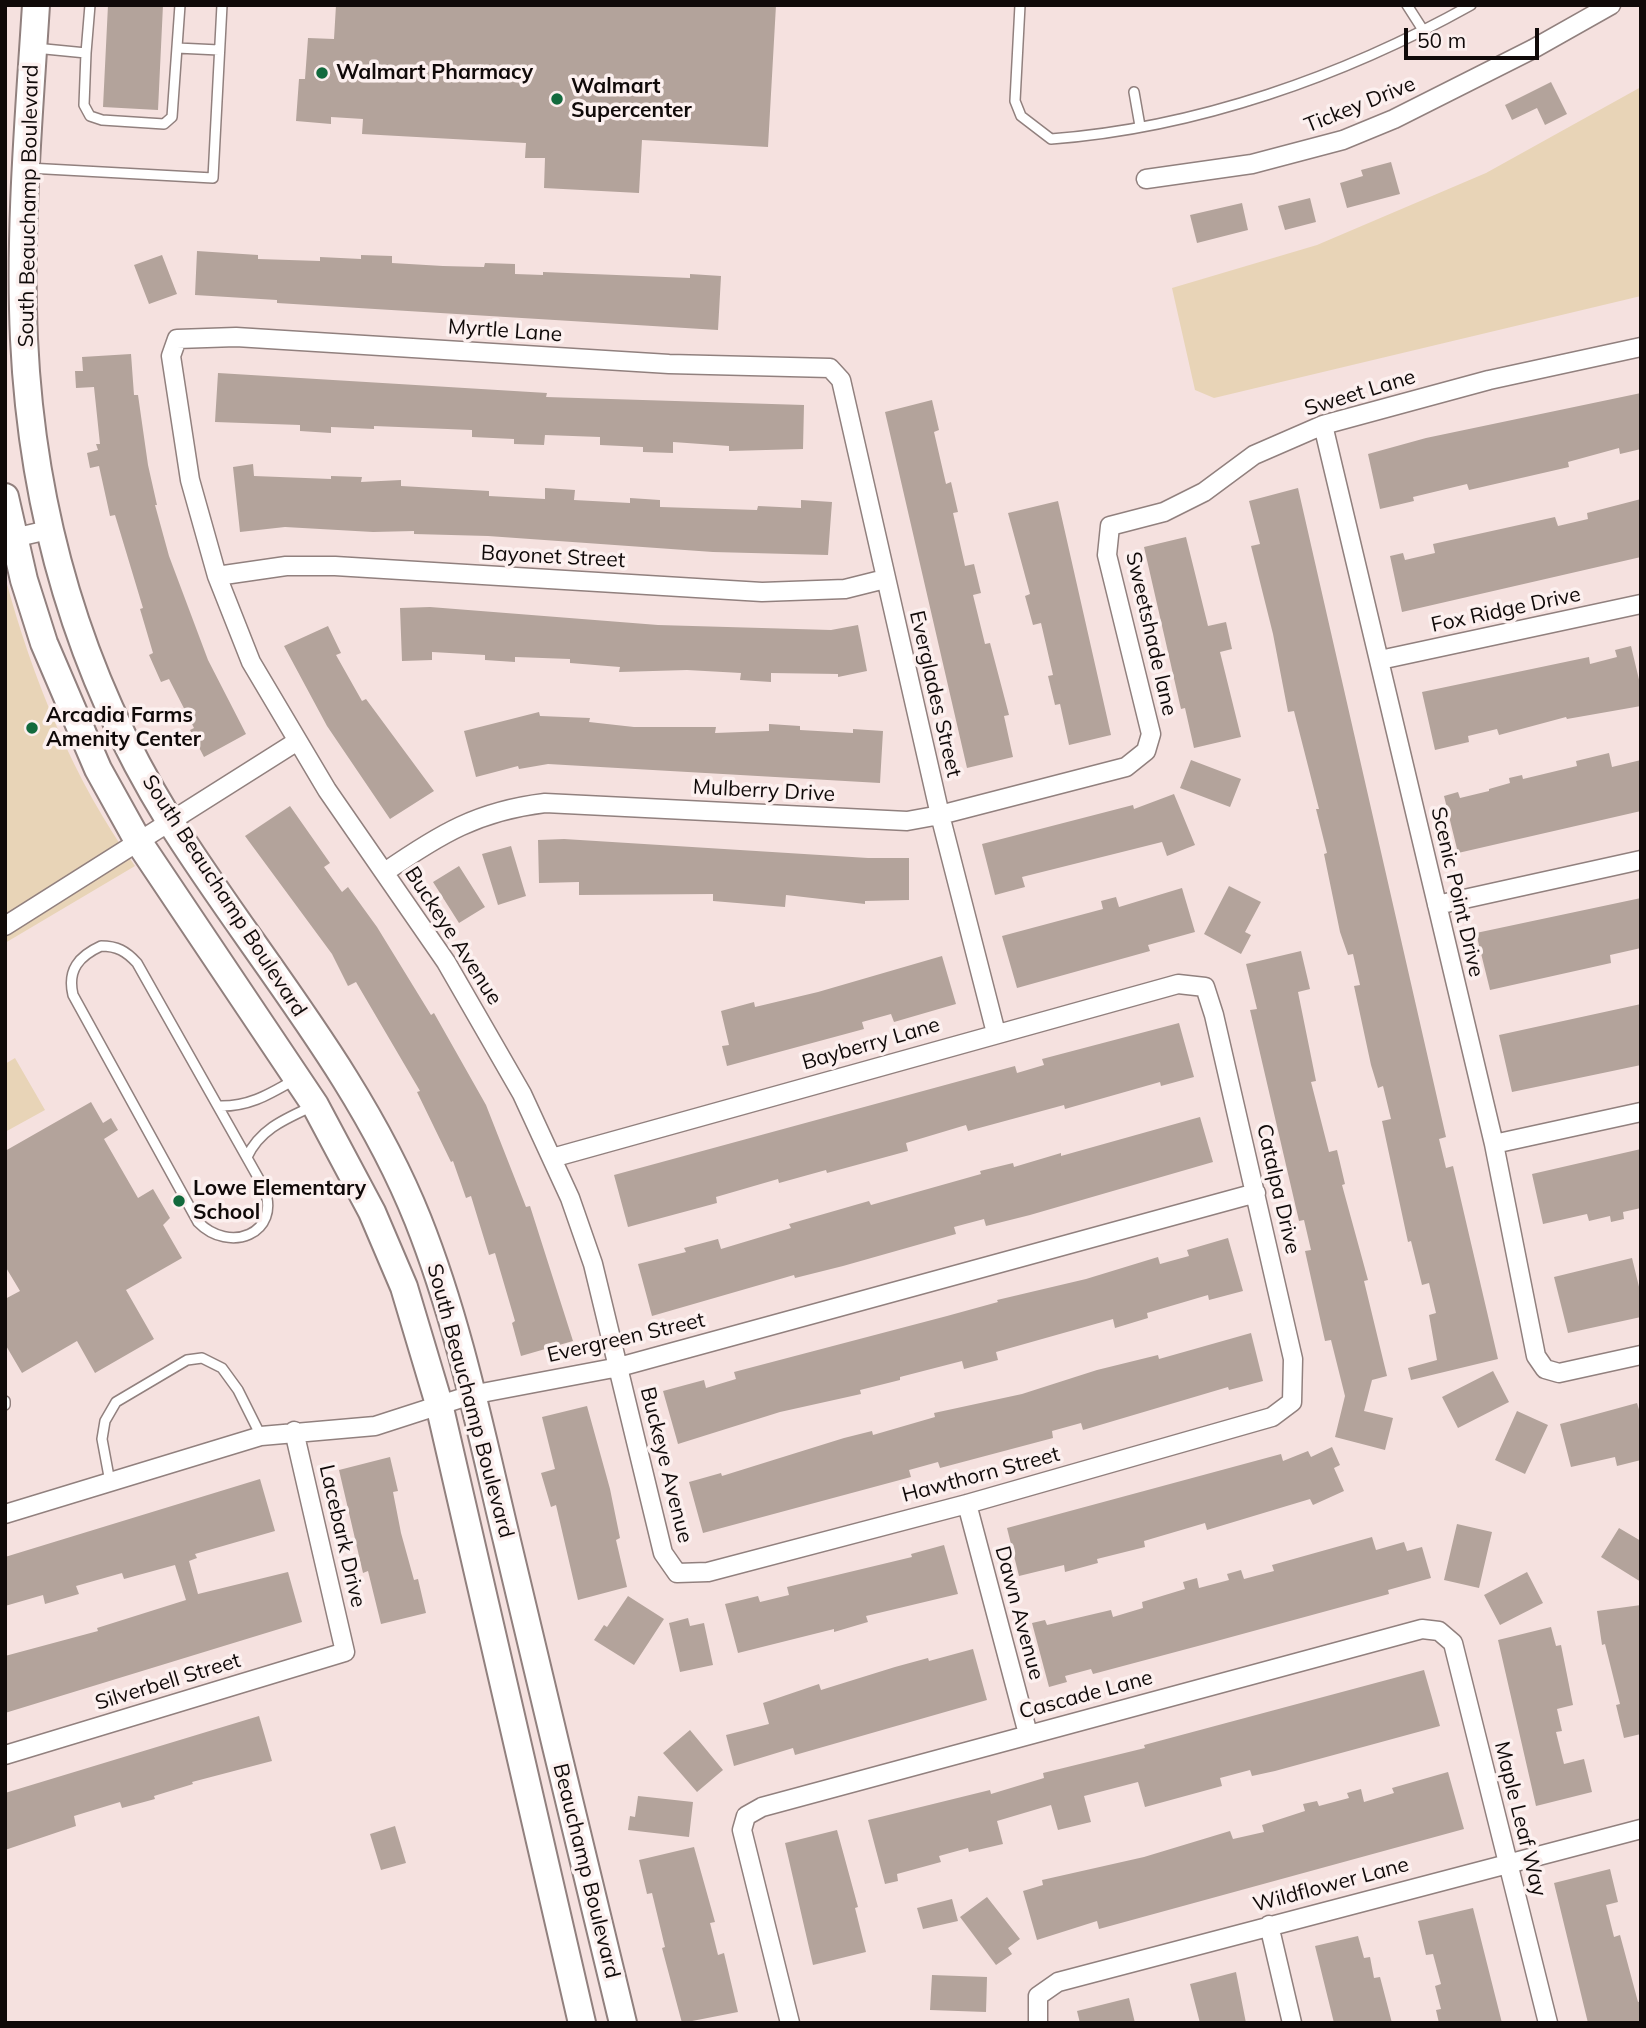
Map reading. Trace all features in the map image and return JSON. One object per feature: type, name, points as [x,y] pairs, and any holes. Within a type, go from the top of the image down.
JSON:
[{"type":"street","name":"South Beauchamp Boulevard","points":[[36,5],[33,48],[16,167],[25,366],[32,433],[48,530],[63,588],[91,666],[127,745],[170,820],[324,1046],[388,1156],[413,1209],[435,1265],[471,1395],[550,1719]]},
{"type":"street","name":"Tickey Drive","points":[[1146,179],[1252,164],[1343,140],[1394,119],[1611,5]]},
{"type":"street","name":"Myrtle Lane","points":[[177,339],[236,337],[669,364],[830,368]]},
{"type":"street","name":"Buckeye Avenue","points":[[177,339],[171,356],[190,480],[217,576],[251,663],[296,742],[446,962],[522,1094],[552,1158],[593,1264],[663,1553],[677,1573]]},
{"type":"street","name":"Sweet Lane","points":[[1110,526],[1164,512],[1205,492],[1254,455],[1323,425],[1489,380],[1641,347]]},
{"type":"street","name":"Everglades Street","points":[[830,368],[841,380],[940,816],[996,1033]]},
{"type":"street","name":"Scenic Point Drive","points":[[1323,425],[1494,1144],[1536,1356],[1545,1369],[1559,1373],[1641,1355]]},
{"type":"street","name":"South Beauchamp Boulevard","points":[[5,497],[9,540],[59,680],[86,745],[138,841],[315,1105],[372,1212],[395,1264],[439,1404],[582,2023]]},
{"type":"street","name":"Sweetshade lane","points":[[1110,526],[1107,555],[1151,734],[1146,751]]},
{"type":"street","points":[[9,540],[48,530]]},
{"type":"street","name":"Bayonet Street","points":[[217,576],[286,566],[335,566],[762,592],[845,589],[885,579]]},
{"type":"street","name":"Fox Ridge Drive","points":[[1380,660],[1641,604]]},
{"type":"street","points":[[5,926],[296,742]]},
{"type":"street","name":"Mulberry Drive","points":[[385,872],[428,842],[469,821],[505,808],[545,803],[906,821],[940,816],[1126,766],[1146,751]]},
{"type":"street","points":[[1437,905],[1641,860]]},
{"type":"street","name":"Bayberry Lane","points":[[552,1158],[1178,984],[1205,987]]},
{"type":"street","name":"Catalpa Drive","points":[[1205,987],[1256,1193],[1293,1359],[1292,1402]]},
{"type":"street","points":[[1494,1144],[1641,1112]]},
{"type":"street","name":"Evergreen Street","points":[[5,1514],[261,1436],[375,1426],[471,1395],[619,1367],[1256,1193]]},
{"type":"street","name":"Hawthorn Street","points":[[677,1573],[708,1572],[967,1504],[1272,1417],[1292,1402]]},
{"type":"street","name":"Lacebark Drive","points":[[294,1431],[345,1651]]},
{"type":"street","name":"Dawn Avenue","points":[[967,1504],[1028,1734]]},
{"type":"street","name":"Cascade Lane","points":[[790,2023],[742,1830],[746,1816],[762,1807],[1028,1734],[1422,1629],[1439,1631]]},
{"type":"street","name":"Maple Leaf Way","points":[[1439,1631],[1453,1643],[1548,2023]]},
{"type":"street","name":"Silverbell Street","points":[[5,1755],[345,1651]]},
{"type":"street","name":"Beauchamp Boulevard","points":[[550,1719],[623,2023]]},
{"type":"street","name":"Wildflower Lane","points":[[1038,2023],[1038,1996],[1058,1982],[1269,1924],[1641,1829]]},
{"type":"street","points":[[1269,1924],[1292,2023]]},
{"type":"lane","points":[[90,5],[84,105],[90,116],[102,120],[164,124],[172,117],[180,5]]},
{"type":"lane","points":[[16,167],[213,178],[222,5]]},
{"type":"lane","points":[[1020,5],[1015,87],[1021,116],[1051,139],[1140,126],[1221,109],[1284,89],[1387,48],[1471,5]]},
{"type":"lane","points":[[1407,5],[1423,30]]},
{"type":"lane","points":[[33,48],[86,53]]},
{"type":"lane","points":[[177,48],[219,50]]},
{"type":"lane","points":[[1135,92],[1140,126]]},
{"type":"lane","points":[[101,946],[113,946],[137,963],[218,1106],[267,1197],[264,1220],[258,1229],[233,1240],[220,1238],[198,1222],[73,995],[71,974],[77,962],[88,952],[101,946]]},
{"type":"lane","points":[[218,1106],[239,1107],[258,1101],[298,1077]]},
{"type":"lane","points":[[247,1157],[254,1142],[272,1126],[315,1105]]},
{"type":"lane","points":[[110,1482],[102,1438],[105,1421],[116,1402],[187,1360],[202,1358],[222,1367],[238,1390],[261,1436]]},
{"type":"shaded area","points":[[1641,87],[1641,296],[1214,398],[1195,390],[1172,288],[1317,245],[1486,173]]},
{"type":"shaded area","name":"Arcadia Farms Amenity Center","points":[[5,577],[28,653],[57,728],[92,799],[135,866],[5,943]]},
{"type":"shaded area","points":[[15,1058],[45,1110],[5,1132],[5,1064]]},
{"type":"building","points":[[108,5],[163,5],[158,110],[103,107]]},
{"type":"building","name":"Walmart Supercenter","points":[[336,5],[776,5],[768,147],[642,140],[639,193],[544,188],[545,158],[525,158],[526,143],[362,134],[363,119],[331,117],[331,124],[296,121],[299,79],[305,79],[308,38],[334,39]]},
{"type":"building","points":[[1551,82],[1567,114],[1545,125],[1537,108],[1512,120],[1505,105]]},
{"type":"building","points":[[1391,162],[1400,194],[1347,208],[1340,183],[1363,176],[1361,170]]},
{"type":"building","points":[[1310,198],[1316,222],[1285,230],[1278,206]]},
{"type":"building","points":[[1242,203],[1248,230],[1197,243],[1190,215]]},
{"type":"building","points":[[197,251],[258,255],[258,259],[320,261],[320,257],[361,259],[361,255],[392,256],[392,263],[443,266],[484,267],[485,263],[515,264],[515,274],[543,275],[543,272],[690,278],[690,274],[721,276],[718,330],[277,303],[277,300],[195,295]]},
{"type":"building","points":[[162,255],[177,294],[149,304],[134,265]]},
{"type":"building","points":[[131,354],[134,395],[138,395],[155,505],[169,556],[208,660],[246,734],[204,757],[190,730],[194,728],[169,679],[161,682],[149,655],[153,653],[140,609],[143,608],[115,515],[110,516],[99,466],[90,468],[87,453],[98,450],[96,444],[100,444],[94,387],[76,388],[75,371],[83,371],[82,357]]},
{"type":"building","points":[[218,373],[547,393],[546,397],[804,405],[803,449],[729,451],[729,446],[673,442],[673,453],[643,452],[643,447],[600,445],[600,437],[545,435],[544,445],[514,444],[514,439],[472,437],[472,430],[374,426],[374,429],[331,427],[331,433],[300,431],[300,425],[215,422]]},
{"type":"building","points":[[1641,393],[1641,449],[1620,454],[1619,448],[1568,462],[1569,467],[1469,490],[1467,484],[1413,497],[1414,501],[1380,509],[1368,454],[1426,438]]},
{"type":"building","points":[[932,400],[939,430],[934,432],[946,484],[951,482],[958,512],[953,513],[965,566],[974,564],[981,593],[973,595],[985,644],[990,643],[1009,715],[1004,716],[1013,757],[967,768],[885,412]]},
{"type":"building","points":[[253,464],[254,476],[331,479],[331,476],[362,477],[361,482],[401,480],[401,486],[489,491],[489,496],[545,499],[545,488],[575,490],[574,500],[630,503],[630,498],[660,500],[660,507],[757,510],[758,506],[801,508],[801,500],[832,502],[828,555],[713,552],[488,536],[414,534],[414,531],[373,532],[285,527],[240,532],[233,467]]},
{"type":"building","points":[[1298,488],[1446,1137],[1439,1139],[1446,1168],[1453,1166],[1498,1359],[1411,1380],[1408,1368],[1437,1360],[1429,1315],[1436,1313],[1429,1283],[1422,1285],[1411,1241],[1408,1242],[1382,1121],[1391,1119],[1383,1086],[1378,1088],[1371,1065],[1354,986],[1360,985],[1353,954],[1348,955],[1340,932],[1324,854],[1327,853],[1316,809],[1319,809],[1294,711],[1288,712],[1273,634],[1251,546],[1260,544],[1249,501]]},
{"type":"building","points":[[1641,499],[1641,557],[1402,612],[1390,556],[1403,553],[1405,560],[1435,553],[1433,544],[1555,517],[1558,526],[1588,519],[1587,513]]},
{"type":"building","points":[[1058,501],[1111,735],[1069,745],[1060,704],[1055,705],[1048,676],[1053,675],[1041,623],[1033,625],[1025,596],[1030,594],[1008,513]]},
{"type":"building","points":[[1186,537],[1208,626],[1226,622],[1232,649],[1220,652],[1241,737],[1194,748],[1185,708],[1181,709],[1144,547]]},
{"type":"building","points":[[430,607],[658,625],[831,630],[858,625],[867,671],[838,677],[838,674],[771,673],[771,682],[740,680],[741,673],[687,670],[619,672],[620,667],[570,663],[570,659],[515,657],[515,662],[485,660],[485,655],[432,652],[432,660],[402,661],[400,608]]},
{"type":"building","points":[[328,626],[341,653],[336,655],[362,701],[366,699],[434,791],[390,819],[327,726],[284,646]]},
{"type":"building","points":[[1631,646],[1641,688],[1641,706],[1567,719],[1566,717],[1499,735],[1497,729],[1468,736],[1469,742],[1435,750],[1422,692],[1589,657],[1590,664],[1617,657],[1615,650]]},
{"type":"building","points":[[539,712],[540,716],[590,718],[589,722],[634,727],[716,727],[715,733],[769,731],[769,724],[800,726],[800,730],[853,733],[853,729],[883,731],[880,783],[548,764],[519,769],[518,766],[476,777],[464,731]]},
{"type":"building","points":[[1609,753],[1612,767],[1641,760],[1641,811],[1458,853],[1444,796],[1458,792],[1460,798],[1489,791],[1510,783],[1509,778],[1522,775],[1523,779],[1577,766],[1576,761]]},
{"type":"building","points":[[1191,760],[1241,779],[1230,807],[1180,788]]},
{"type":"building","points":[[1174,794],[1195,845],[1167,856],[1162,842],[1022,877],[1025,887],[995,895],[982,844],[1133,805],[1134,809]]},
{"type":"building","points":[[290,806],[330,863],[324,867],[342,892],[348,887],[377,927],[431,1015],[434,1013],[486,1105],[526,1207],[530,1206],[573,1341],[521,1356],[512,1323],[515,1321],[495,1253],[489,1255],[471,1196],[466,1198],[453,1161],[451,1162],[417,1092],[420,1091],[356,982],[348,986],[332,954],[245,836]]},
{"type":"building","points":[[564,839],[868,858],[909,858],[909,900],[865,901],[865,904],[786,895],[785,907],[713,901],[713,894],[579,895],[579,882],[539,883],[538,840]]},
{"type":"building","points":[[511,846],[526,896],[498,905],[482,854]]},
{"type":"building","points":[[459,866],[485,907],[459,923],[433,882]]},
{"type":"building","points":[[1229,886],[1261,902],[1245,932],[1251,935],[1241,954],[1204,934]]},
{"type":"building","points":[[1182,888],[1195,932],[1148,945],[1150,951],[1017,988],[1002,936],[1103,909],[1101,901],[1116,897],[1119,907]]},
{"type":"building","points":[[1641,898],[1641,948],[1610,955],[1611,963],[1490,990],[1476,933]]},
{"type":"building","points":[[1301,951],[1310,989],[1298,992],[1316,1081],[1311,1082],[1329,1152],[1337,1150],[1345,1184],[1342,1185],[1368,1280],[1364,1281],[1387,1376],[1372,1380],[1364,1411],[1393,1418],[1385,1450],[1335,1437],[1345,1396],[1331,1340],[1325,1341],[1305,1251],[1311,1250],[1304,1220],[1299,1221],[1250,1010],[1257,1009],[1246,964]]},
{"type":"building","points":[[942,956],[956,1004],[894,1022],[891,1014],[862,1022],[864,1029],[727,1066],[722,1046],[729,1045],[721,1011],[754,1002],[755,1007],[818,992]]},
{"type":"building","points":[[1641,1004],[1641,1065],[1512,1092],[1499,1035]]},
{"type":"building","points":[[1179,1023],[1194,1077],[1161,1086],[1160,1082],[1065,1109],[1064,1105],[968,1131],[966,1125],[906,1143],[908,1151],[827,1173],[826,1170],[779,1183],[778,1179],[716,1197],[717,1203],[628,1227],[614,1175],[1015,1066],[1017,1073],[1044,1065],[1042,1059]]},
{"type":"building","name":"Lowe Elementary School","points":[[91,1102],[103,1123],[111,1118],[118,1130],[104,1139],[138,1198],[153,1189],[170,1218],[163,1225],[182,1258],[126,1290],[154,1339],[95,1373],[77,1341],[22,1373],[5,1344],[5,1299],[20,1291],[5,1266],[5,1151]]},
{"type":"building","points":[[1200,1117],[1213,1162],[1030,1215],[986,1226],[984,1219],[954,1227],[956,1234],[843,1266],[795,1278],[794,1275],[652,1316],[638,1264],[686,1252],[684,1248],[718,1239],[721,1249],[791,1228],[789,1224],[869,1201],[871,1205],[981,1174],[980,1171],[1013,1163],[1014,1167],[1061,1153],[1061,1156]]},
{"type":"building","points":[[1641,1149],[1641,1208],[1623,1212],[1624,1219],[1611,1222],[1610,1216],[1589,1221],[1587,1214],[1543,1224],[1532,1174]]},
{"type":"building","points":[[1228,1238],[1243,1291],[1209,1300],[1208,1295],[1147,1313],[1148,1318],[1115,1328],[1113,1319],[996,1352],[998,1360],[964,1369],[962,1361],[900,1377],[900,1380],[860,1390],[861,1394],[780,1412],[678,1444],[663,1391],[704,1380],[706,1388],[736,1379],[734,1372],[998,1302],[997,1300],[1086,1279],[1158,1257],[1160,1264],[1189,1256],[1187,1250]]},
{"type":"building","points":[[1632,1258],[1641,1295],[1641,1317],[1568,1333],[1554,1277]]},
{"type":"building","points":[[1251,1333],[1263,1381],[1229,1390],[1228,1387],[1083,1430],[1081,1423],[1052,1431],[1053,1438],[940,1468],[938,1462],[909,1470],[911,1477],[703,1533],[689,1482],[721,1473],[722,1476],[844,1438],[872,1431],[873,1435],[935,1417],[934,1413],[1022,1394],[1097,1370],[1158,1355],[1159,1359]]},
{"type":"building","points":[[1493,1371],[1509,1402],[1458,1428],[1442,1397]]},
{"type":"building","points":[[1637,1403],[1641,1416],[1641,1460],[1617,1466],[1615,1457],[1571,1467],[1560,1424]]},
{"type":"building","points":[[587,1406],[610,1489],[620,1538],[616,1540],[627,1587],[578,1600],[556,1505],[551,1507],[541,1473],[555,1469],[542,1417]]},
{"type":"building","points":[[1517,1411],[1548,1425],[1525,1474],[1495,1460]]},
{"type":"building","points":[[1332,1447],[1340,1465],[1334,1468],[1344,1491],[1313,1505],[1310,1499],[1207,1530],[1205,1523],[1144,1541],[1145,1547],[1097,1559],[1098,1563],[1065,1572],[1064,1565],[1019,1576],[1007,1528],[1281,1454],[1283,1461],[1308,1451],[1311,1457]]},
{"type":"building","points":[[390,1457],[398,1491],[393,1492],[401,1533],[414,1580],[418,1579],[426,1613],[381,1624],[368,1571],[363,1573],[339,1470]]},
{"type":"building","points":[[260,1479],[275,1531],[195,1554],[197,1558],[189,1561],[198,1594],[288,1572],[302,1622],[5,1713],[5,1656],[98,1631],[97,1628],[186,1600],[175,1565],[124,1579],[122,1573],[76,1586],[79,1594],[45,1604],[43,1595],[5,1606],[5,1557]]},
{"type":"building","points":[[1457,1524],[1492,1532],[1479,1588],[1444,1580]]},
{"type":"building","points":[[1619,1528],[1641,1541],[1641,1582],[1601,1557]]},
{"type":"building","points":[[1372,1537],[1376,1550],[1404,1542],[1407,1551],[1422,1547],[1431,1578],[1388,1590],[1389,1594],[1213,1642],[1093,1674],[1091,1669],[1065,1676],[1067,1682],[1049,1687],[1032,1623],[1045,1620],[1047,1625],[1111,1610],[1113,1617],[1143,1608],[1142,1602],[1185,1589],[1183,1582],[1197,1578],[1199,1588],[1229,1580],[1227,1574],[1241,1570],[1244,1579],[1274,1571],[1272,1565]]},
{"type":"building","points":[[944,1545],[958,1594],[866,1616],[868,1622],[834,1632],[834,1629],[738,1653],[725,1604],[758,1596],[760,1602],[789,1595],[787,1587],[912,1557],[911,1554]]},
{"type":"building","points":[[1527,1572],[1543,1603],[1500,1625],[1484,1595]]},
{"type":"building","points":[[628,1596],[664,1619],[634,1665],[594,1640],[604,1625],[607,1627]]},
{"type":"building","points":[[1641,1605],[1641,1734],[1624,1738],[1616,1705],[1620,1704],[1605,1644],[1602,1645],[1597,1611]]},
{"type":"building","points":[[688,1618],[690,1626],[704,1623],[713,1665],[680,1672],[669,1623]]},
{"type":"building","points":[[1551,1627],[1556,1646],[1561,1645],[1573,1705],[1557,1709],[1562,1731],[1556,1732],[1564,1764],[1584,1759],[1592,1792],[1536,1806],[1498,1640]]},
{"type":"building","points":[[973,1649],[987,1700],[795,1755],[793,1748],[734,1766],[726,1735],[769,1724],[763,1703],[819,1684],[821,1690],[928,1658],[929,1661]]},
{"type":"building","points":[[1424,1670],[1440,1726],[1275,1771],[1252,1776],[1250,1770],[1220,1778],[1222,1786],[1145,1807],[1138,1782],[1084,1796],[1091,1822],[1058,1830],[1051,1805],[997,1821],[1003,1844],[969,1852],[968,1848],[939,1856],[941,1862],[897,1874],[898,1881],[885,1884],[868,1820],[990,1790],[991,1794],[1044,1778],[1043,1773],[1145,1748],[1144,1745]]},
{"type":"building","points":[[259,1716],[272,1761],[192,1782],[193,1784],[154,1796],[155,1799],[122,1808],[120,1802],[74,1816],[76,1826],[5,1850],[5,1793]]},
{"type":"building","points":[[690,1730],[723,1770],[697,1792],[663,1753]]},
{"type":"building","points":[[1448,1772],[1464,1829],[1099,1929],[1097,1921],[1037,1940],[1023,1891],[1043,1885],[1042,1880],[1144,1857],[1230,1831],[1233,1839],[1264,1832],[1262,1825],[1305,1811],[1303,1804],[1317,1801],[1319,1806],[1349,1798],[1347,1793],[1361,1789],[1364,1802],[1394,1793],[1392,1788]]},
{"type":"building","points":[[638,1796],[693,1802],[689,1837],[628,1830],[630,1816],[635,1817]]},
{"type":"building","points":[[395,1826],[406,1863],[381,1870],[370,1834]]},
{"type":"building","points":[[837,1830],[858,1907],[855,1908],[866,1952],[813,1965],[785,1843]]},
{"type":"building","points":[[694,1847],[715,1922],[710,1923],[718,1955],[724,1953],[738,2012],[682,2023],[662,1948],[665,1947],[652,1893],[647,1894],[639,1860]]},
{"type":"building","points":[[1610,1869],[1618,1902],[1606,1905],[1614,1937],[1620,1935],[1638,2002],[1641,2001],[1641,2023],[1588,2023],[1554,1883]]},
{"type":"building","points":[[987,1897],[1020,1939],[1008,1948],[1012,1954],[996,1965],[960,1917]]},
{"type":"building","points":[[952,1899],[958,1921],[923,1929],[917,1908]]},
{"type":"building","points":[[1473,1908],[1502,2023],[1439,2023],[1436,2010],[1441,2009],[1435,1986],[1441,1984],[1433,1954],[1426,1955],[1418,1921]]},
{"type":"building","points":[[1358,1936],[1364,1958],[1370,1957],[1374,1978],[1380,1977],[1392,2023],[1334,2023],[1315,1946]]},
{"type":"building","points":[[1236,1972],[1246,2023],[1200,2023],[1190,1984]]},
{"type":"building","points":[[932,1975],[987,1977],[986,2012],[930,2010]]},
{"type":"building","points":[[1129,1998],[1135,2023],[1080,2023],[1077,2011]]},
{"type":"place","name":"Walmart Pharmacy","points":[[322,73]]},
{"type":"place","name":"Walmart Supercenter","points":[[557,99]]},
{"type":"place","name":"Arcadia Farms Amenity Center","points":[[32,728]]},
{"type":"place","name":"Lowe Elementary School","points":[[179,1201]]}]
